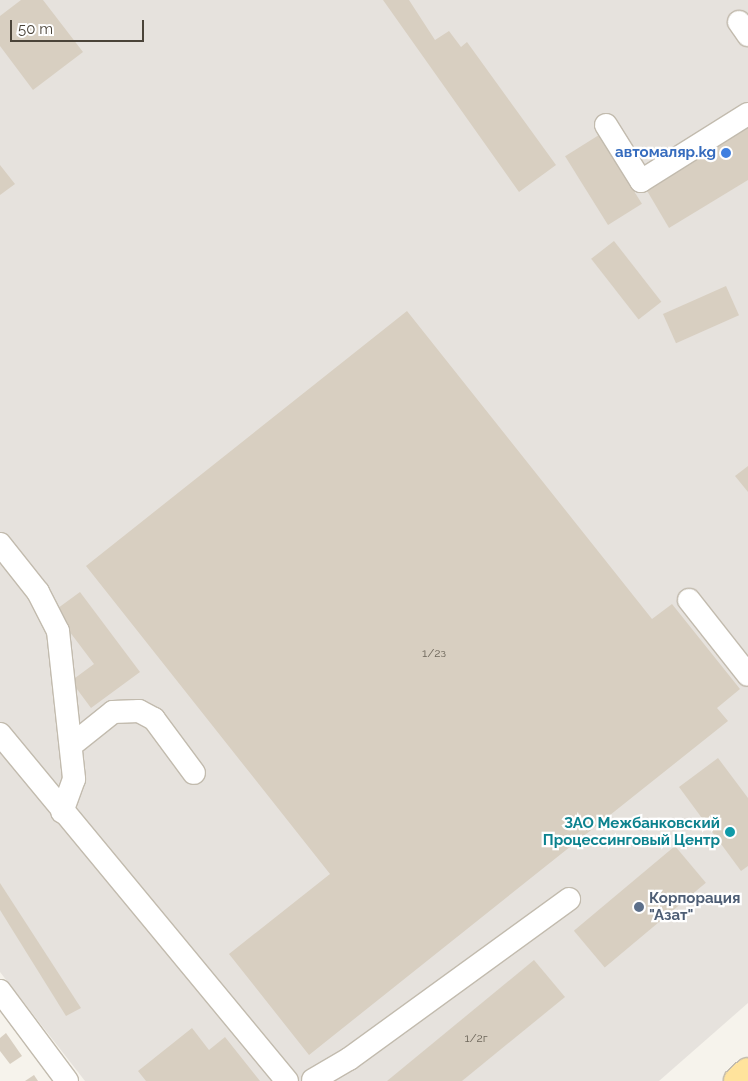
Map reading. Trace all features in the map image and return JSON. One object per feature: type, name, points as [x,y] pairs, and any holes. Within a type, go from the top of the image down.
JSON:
[{"type":"main road","points":[[738,1081],[748,1072]]},
{"type":"street","points":[[606,124],[641,181],[748,114]]},
{"type":"street","points":[[0,544],[38,592],[58,631],[73,744],[74,779],[62,812]]},
{"type":"street","points":[[689,600],[748,675]]},
{"type":"street","points":[[73,744],[113,712],[139,711],[154,719],[194,773]]},
{"type":"street","points":[[0,734],[62,812],[287,1081]]},
{"type":"street","points":[[312,1081],[349,1059],[569,899]]},
{"type":"street","points":[[0,992],[67,1081]]},
{"type":"shaded area","points":[[0,0],[748,0],[748,1003],[659,1081],[85,1081],[0,972]]},
{"type":"building","points":[[21,0],[43,0],[83,52],[33,90],[0,46],[0,16]]},
{"type":"building","points":[[383,0],[409,0],[435,40],[449,31],[461,47],[467,42],[556,165],[519,192]]},
{"type":"building","name":"автомаляр.kg","points":[[748,127],[748,180],[669,228],[646,189]]},
{"type":"building","points":[[599,135],[642,204],[608,225],[565,156]]},
{"type":"building","points":[[0,165],[15,184],[0,195]]},
{"type":"building","points":[[614,241],[661,302],[639,320],[591,259]]},
{"type":"building","points":[[726,286],[739,315],[676,343],[663,314]]},
{"type":"building","points":[[407,311],[652,619],[672,604],[740,689],[717,708],[728,721],[309,1055],[229,954],[330,874],[86,566]]},
{"type":"building","points":[[748,466],[748,492],[735,476]]},
{"type":"building","points":[[80,592],[140,672],[91,708],[71,681],[94,664],[54,611]]},
{"type":"building","name":"ЗАО Межбанковский Процессинговый Центр","points":[[718,758],[748,798],[748,866],[741,871],[679,787]]},
{"type":"building","name":"Корпорация \"Азат\"","points":[[675,846],[706,883],[605,968],[574,931]]},
{"type":"building","points":[[0,883],[81,1008],[66,1016],[0,910]]},
{"type":"building","points":[[534,960],[565,997],[462,1081],[387,1081]]},
{"type":"building","points":[[192,1028],[209,1050],[225,1037],[260,1081],[146,1081],[138,1071]]},
{"type":"building","points":[[6,1033],[22,1056],[10,1064],[0,1051],[0,1038]]},
{"type":"building","points":[[34,1075],[38,1081],[25,1081]]},
{"type":"place","name":"автомаляр.kg","points":[[726,153]]},
{"type":"place","name":"ЗАО Межбанковский Процессинговый Центр","points":[[730,832]]},
{"type":"place","name":"Корпорация \"Азат\"","points":[[639,907]]}]
